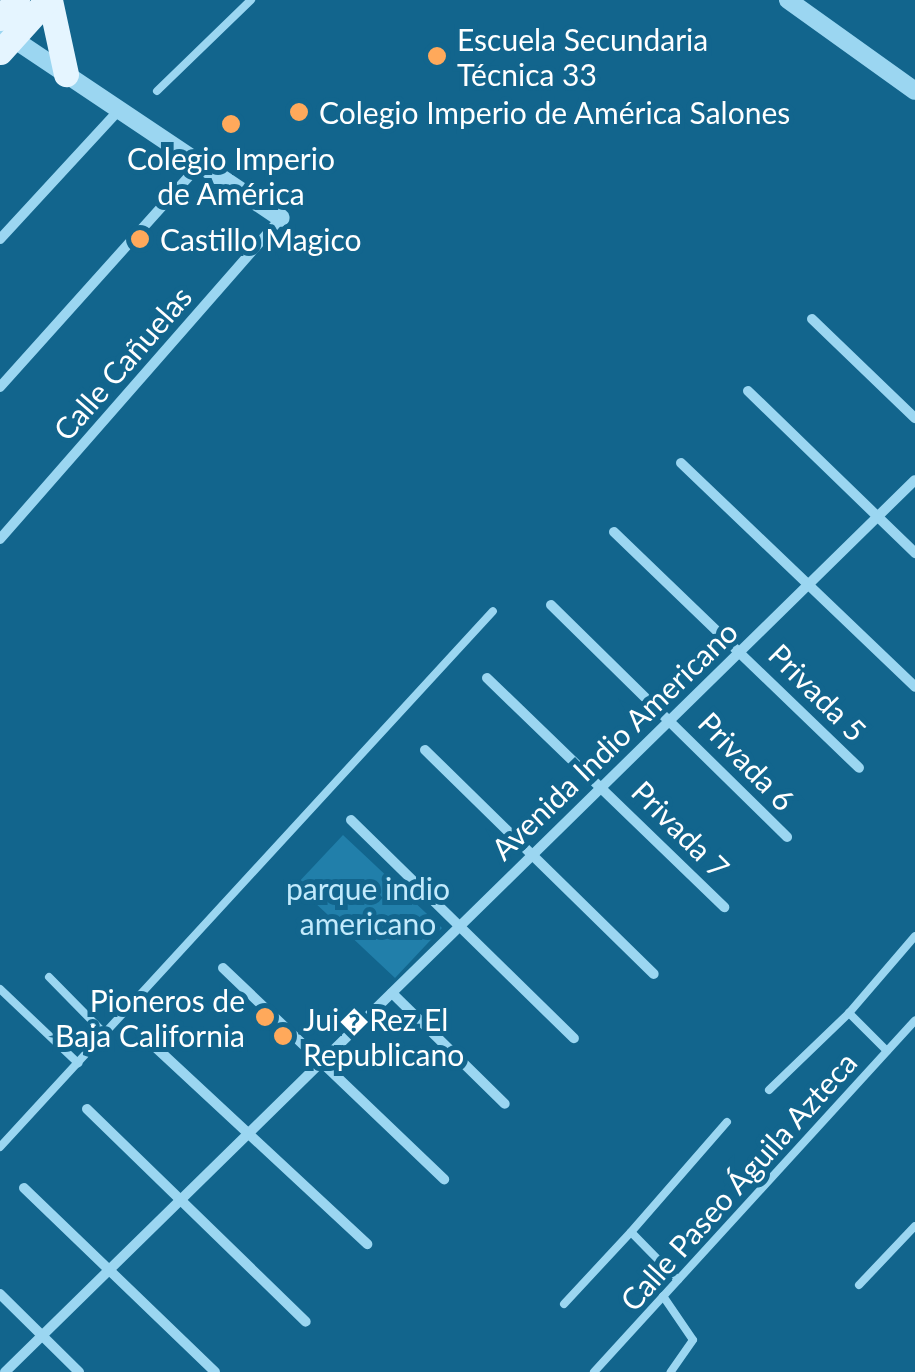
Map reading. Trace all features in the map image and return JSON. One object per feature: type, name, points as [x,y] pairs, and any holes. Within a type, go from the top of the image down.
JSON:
[{"type":"main road","points":[[3,34],[17,0]]},
{"type":"main road","points":[[3,34],[49,0],[66,74]]},
{"type":"street","points":[[788,0],[915,91]]},
{"type":"street","points":[[3,34],[280,218]]},
{"type":"street","points":[[0,239],[117,112]]},
{"type":"street","points":[[0,387],[199,166]]},
{"type":"street","name":"Calle Cañuelas","points":[[0,539],[280,218]]},
{"type":"street","points":[[812,319],[915,418]]},
{"type":"street","points":[[748,391],[915,553]]},
{"type":"street","points":[[681,463],[915,687]]},
{"type":"street","name":"Avenida Indio Americano","points":[[6,1372],[915,480]]},
{"type":"street","name":"Privada 5","points":[[614,532],[742,650],[859,768]]},
{"type":"street","name":"Privada 6","points":[[550,604],[787,837]]},
{"type":"street","name":"Privada 7","points":[[487,678],[603,786],[724,908]]},
{"type":"street","points":[[425,750],[654,974]]},
{"type":"street","points":[[351,820],[574,1038]]},
{"type":"street","points":[[222,968],[444,1179]]},
{"type":"street","points":[[392,992],[504,1104]]},
{"type":"street","points":[[152,1044],[367,1244]]},
{"type":"street","points":[[87,1109],[306,1322]]},
{"type":"street","points":[[24,1188],[215,1372]]},
{"type":"street","points":[[0,1294],[79,1372]]},
{"type":"lane","points":[[157,91],[252,0]]},
{"type":"lane","points":[[0,1147],[492,611]]},
{"type":"lane","points":[[769,1090],[849,1013],[915,936]]},
{"type":"lane","points":[[49,978],[105,1034]]},
{"type":"lane","points":[[0,989],[78,1063]]},
{"type":"lane","points":[[849,1013],[887,1051]]},
{"type":"lane","name":"Calle Paseo Águila Azteca","points":[[594,1372],[915,1020]]},
{"type":"lane","points":[[564,1304],[726,1122]]},
{"type":"lane","points":[[860,1285],[915,1226]]},
{"type":"lane","points":[[631,1232],[678,1280]]},
{"type":"lane","points":[[664,1296],[693,1340],[671,1372]]},
{"type":"green space","name":"parque indio americano","points":[[343,835],[442,928],[395,978],[296,885]]},
{"type":"place","name":"Escuela Secundaria Técnica 33","points":[[437,56]]},
{"type":"place","name":"Colegio Imperio de América Salones","points":[[299,112]]},
{"type":"place","name":"Colegio Imperio de América","points":[[231,124]]},
{"type":"place","name":"Castillo Magico","points":[[140,239]]},
{"type":"place","name":"Pioneros de Baja California","points":[[265,1017]]},
{"type":"place","name":"Jui�Rez El Republicano","points":[[283,1036]]}]
